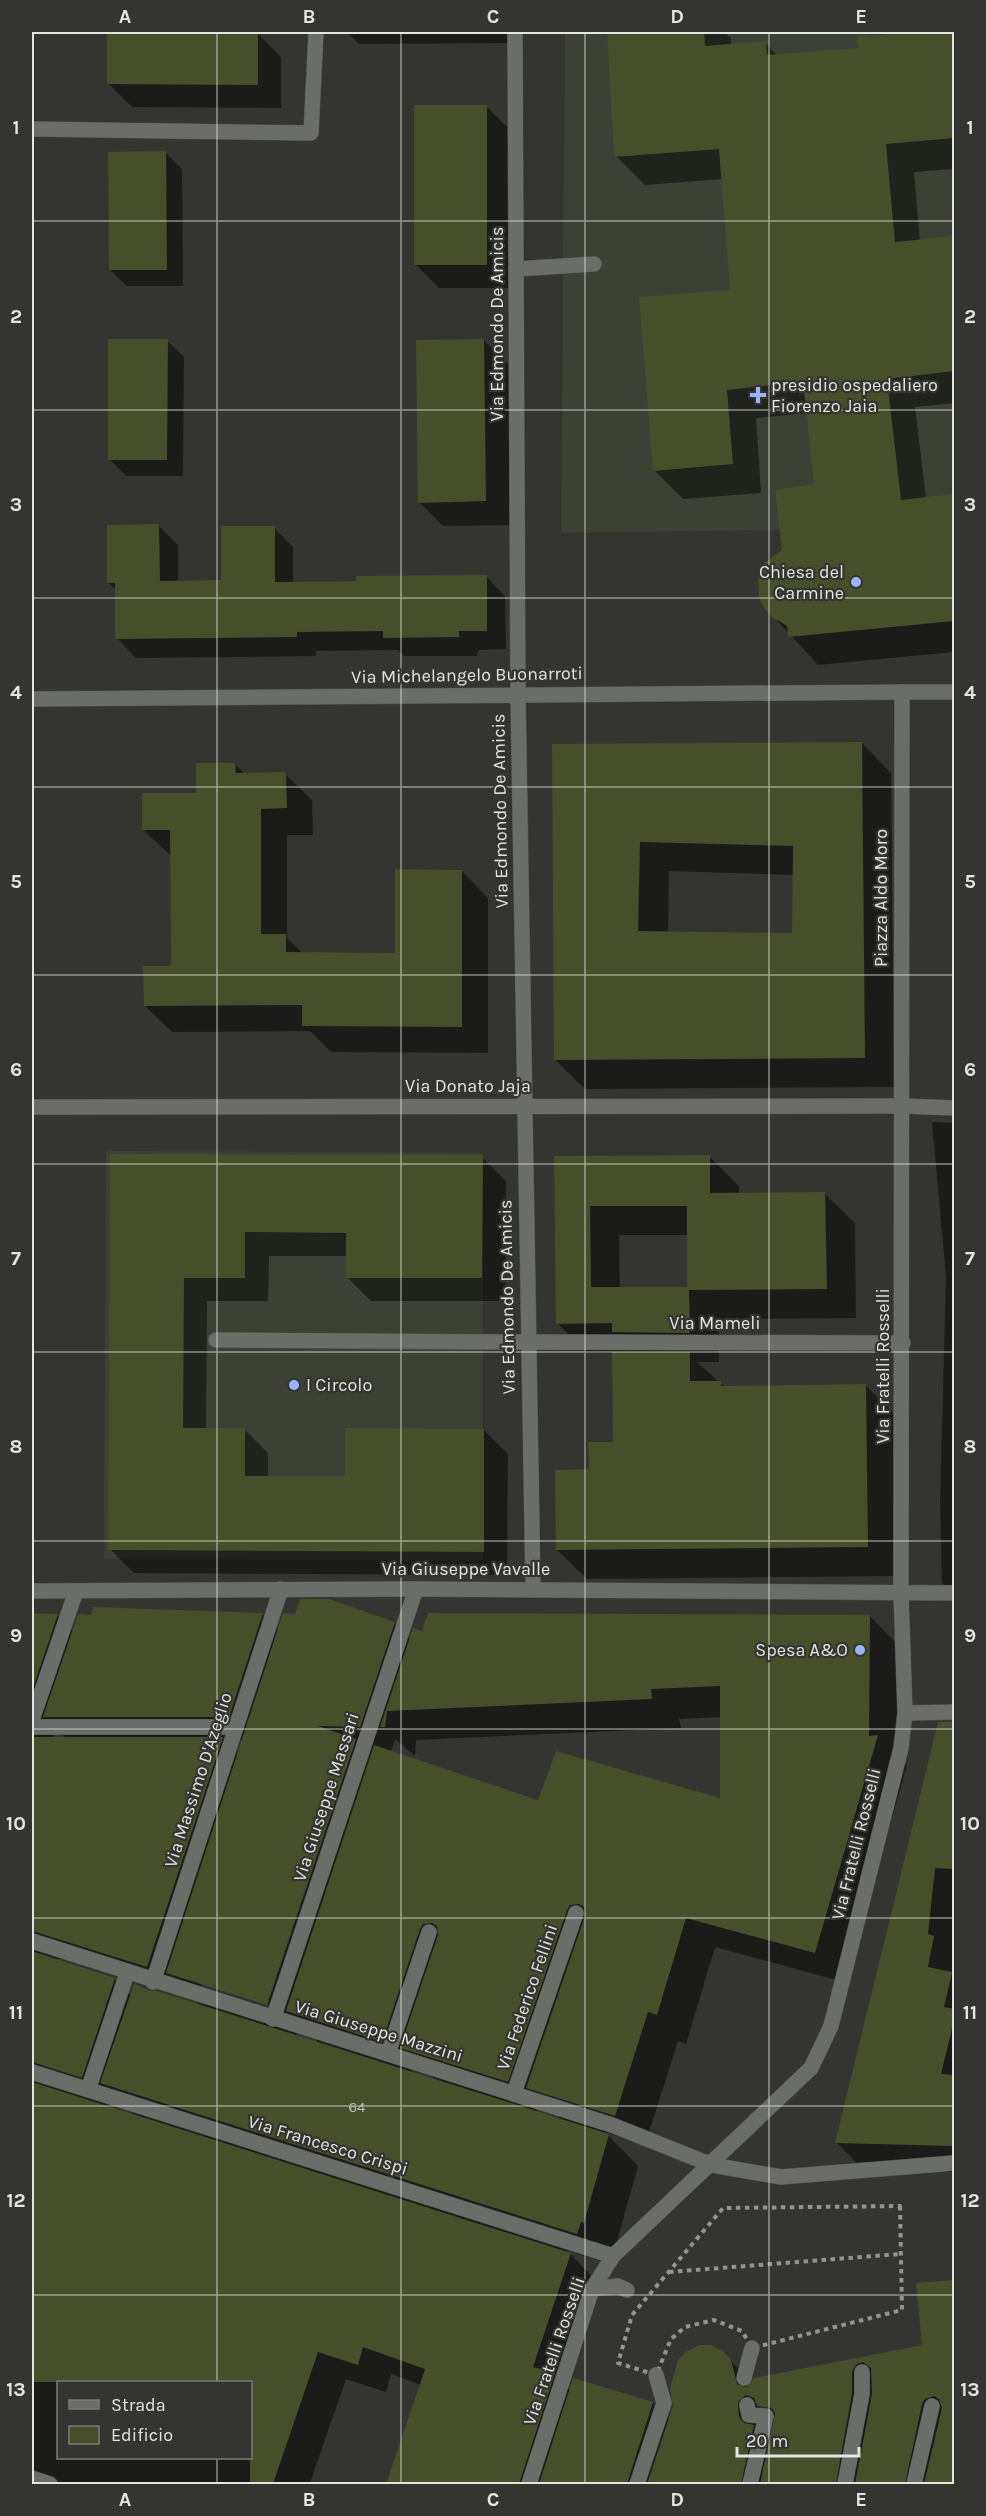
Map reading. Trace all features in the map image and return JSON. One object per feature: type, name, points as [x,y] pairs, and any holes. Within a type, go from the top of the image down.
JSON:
[{"type":"street","points":[[32,129],[311,133],[316,32]]},
{"type":"street","name":"Via Edmondo De Amicis","points":[[515,32],[518,694],[527,1342],[533,1589]]},
{"type":"street","points":[[516,269],[594,264]]},
{"type":"street","points":[[902,692],[954,692]]},
{"type":"street","name":"Via Michelangelo Buonarroti","points":[[32,699],[902,692]]},
{"type":"street","name":"Piazza Aldo Moro","points":[[902,692],[900,883],[904,1106]]},
{"type":"street","points":[[904,1106],[954,1108]]},
{"type":"street","name":"Via Donato Jaja","points":[[32,1107],[904,1106]]},
{"type":"street","name":"Via Fratelli Rosselli","points":[[529,2484],[592,2289],[614,2256],[712,2165],[811,2068],[831,2026],[901,1748],[904,1713],[901,1592],[904,1106]]},
{"type":"street","name":"Via Mameli","points":[[216,1340],[903,1343]]},
{"type":"street","name":"Via Giuseppe Vavalle","points":[[32,1591],[416,1588],[954,1593]]},
{"type":"street","name":"Via Giuseppe Massari","points":[[273,2019],[416,1588]]},
{"type":"street","name":"Via Massimo D'Azeglio","points":[[153,1982],[281,1589]]},
{"type":"street","points":[[32,1720],[76,1591]]},
{"type":"street","points":[[904,1713],[954,1712]]},
{"type":"street","points":[[32,1727],[236,1727]]},
{"type":"street","name":"Via Federico Fellini","points":[[514,2093],[576,1913]]},
{"type":"street","points":[[388,2054],[429,1932]]},
{"type":"street","name":"Via Giuseppe Mazzini","points":[[32,1941],[153,1982],[612,2125],[712,2165],[781,2177],[954,2163]]},
{"type":"street","points":[[88,2090],[127,1973]]},
{"type":"street","name":"Via Francesco Crispi","points":[[32,2072],[614,2256]]},
{"type":"street","points":[[592,2289],[618,2286],[627,2290]]},
{"type":"street","points":[[744,2378],[753,2348]]},
{"type":"street","points":[[845,2484],[862,2394],[862,2372]]},
{"type":"street","points":[[637,2484],[664,2403],[656,2375]]},
{"type":"street","points":[[747,2404],[749,2415],[766,2416],[750,2484]]},
{"type":"street","points":[[914,2484],[932,2406]]},
{"type":"street","points":[[32,2478],[48,2484]]},
{"type":"path","points":[[900,2206],[902,2310],[753,2348],[742,2331],[714,2320],[685,2327],[671,2339],[656,2375],[618,2363],[632,2315],[669,2272],[723,2208],[900,2206]]},
{"type":"path","points":[[669,2272],[900,2254]]},
{"type":"shaded area","name":"presidio ospedaliero Fiorenzo Jaia","points":[[565,32],[954,32],[954,523],[771,530],[561,533]]},
{"type":"shaded area","name":"I Circolo","points":[[106,1151],[483,1153],[483,1561],[104,1559]]},
{"type":"building","points":[[107,32],[258,32],[258,85],[107,84]]},
{"type":"building","points":[[607,32],[704,32],[705,46],[766,41],[767,55],[858,48],[856,35],[954,32],[954,138],[886,144],[895,242],[954,236],[954,371],[887,379],[901,500],[954,494],[954,621],[788,637],[787,626],[772,617],[764,608],[759,597],[758,576],[764,563],[782,550],[775,490],[814,484],[803,382],[727,390],[733,464],[653,471],[639,297],[730,290],[719,149],[614,157]]},
{"type":"building","points":[[414,105],[487,105],[487,265],[414,265]]},
{"type":"building","points":[[166,151],[167,270],[109,270],[108,152]]},
{"type":"building","points":[[108,339],[168,339],[167,460],[108,460]]},
{"type":"building","points":[[484,339],[486,501],[418,503],[416,340]]},
{"type":"building","points":[[159,524],[160,581],[221,580],[221,526],[275,526],[275,582],[356,581],[356,576],[487,575],[487,631],[459,631],[459,637],[383,638],[383,631],[297,632],[297,637],[115,639],[115,583],[107,583],[107,525]]},
{"type":"building","points":[[862,742],[865,1058],[554,1060],[552,744]],"holes":[[[640,842],[793,846],[792,933],[638,931]]]},
{"type":"building","points":[[196,763],[235,763],[236,773],[286,772],[287,808],[261,809],[261,934],[286,934],[286,952],[395,953],[395,869],[462,870],[462,1027],[302,1026],[302,1005],[144,1006],[143,966],[171,966],[170,830],[142,830],[142,793],[196,793]]},
{"type":"building","name":"I Circolo","points":[[110,1154],[483,1155],[482,1278],[346,1278],[346,1233],[245,1232],[245,1278],[184,1278],[183,1428],[245,1428],[245,1476],[345,1476],[345,1428],[484,1429],[484,1552],[108,1550]]},
{"type":"building","points":[[710,1155],[710,1193],[825,1192],[827,1289],[689,1290],[690,1333],[612,1332],[612,1323],[556,1324],[554,1156]],"holes":[[[590,1206],[687,1206],[687,1287],[591,1287]]]},
{"type":"building","points":[[612,1352],[690,1352],[690,1381],[721,1381],[721,1386],[866,1384],[868,1547],[556,1550],[555,1470],[589,1469],[588,1442],[613,1442]]},
{"type":"building","points":[[300,1599],[329,1599],[395,1622],[360,1727],[318,1726],[356,1739],[267,2005],[166,1973],[283,1613],[295,1614]]},
{"type":"building","points":[[93,1607],[263,1613],[229,1717],[43,1717],[78,1614],[91,1615]]},
{"type":"building","points":[[32,1613],[58,1614],[32,1691]]},
{"type":"building","points":[[428,1613],[870,1615],[869,1736],[878,1735],[815,1953],[686,1918],[657,2015],[648,2012],[615,2116],[526,2088],[585,1916],[584,1907],[579,1904],[570,1905],[567,1910],[508,2082],[400,2048],[438,1935],[437,1926],[432,1923],[423,1924],[420,1929],[382,2042],[286,2011],[374,1745],[538,1800],[556,1751],[720,1798],[720,1686],[651,1689],[652,1699],[387,1711],[385,1727],[380,1727],[413,1628],[422,1631]]},
{"type":"building","points":[[938,1722],[954,1722],[954,1869],[935,1868],[928,1934],[934,1936],[928,1967],[952,1972],[944,2007],[954,2009],[954,2020],[941,2074],[954,2075],[954,2146],[835,2143]]},
{"type":"building","points":[[32,1737],[223,1737],[147,1967],[32,1931]]},
{"type":"building","points":[[32,1951],[115,1978],[82,2078],[32,2062]]},
{"type":"building","points":[[134,1984],[609,2134],[584,2223],[581,2222],[577,2234],[100,2083]]},
{"type":"building","points":[[32,2082],[571,2253],[533,2367],[555,2373],[519,2484],[386,2484],[425,2369],[363,2347],[358,2365],[318,2352],[273,2484],[250,2484],[252,2381],[32,2382]]},
{"type":"building","points":[[954,2280],[954,2484],[924,2484],[942,2408],[939,2399],[934,2396],[925,2399],[922,2404],[905,2484],[855,2484],[872,2394],[871,2368],[863,2362],[857,2364],[852,2371],[852,2393],[836,2484],[760,2484],[775,2413],[771,2408],[757,2406],[754,2398],[746,2395],[738,2402],[739,2417],[744,2423],[754,2425],[741,2484],[647,2484],[673,2406],[670,2388],[678,2360],[687,2351],[699,2345],[711,2345],[723,2351],[731,2360],[737,2384],[746,2387],[754,2378],[922,2345],[916,2283]]},
{"type":"building","points":[[573,2378],[653,2402],[627,2484],[539,2484]]},
{"type":"place","name":"presidio ospedaliero Fiorenzo Jaia","points":[[758,395]]},
{"type":"place","name":"Chiesa del Carmine","points":[[856,582]]},
{"type":"place","name":"I Circolo","points":[[294,1385]]},
{"type":"place","name":"Spesa A&O","points":[[860,1650]]}]
